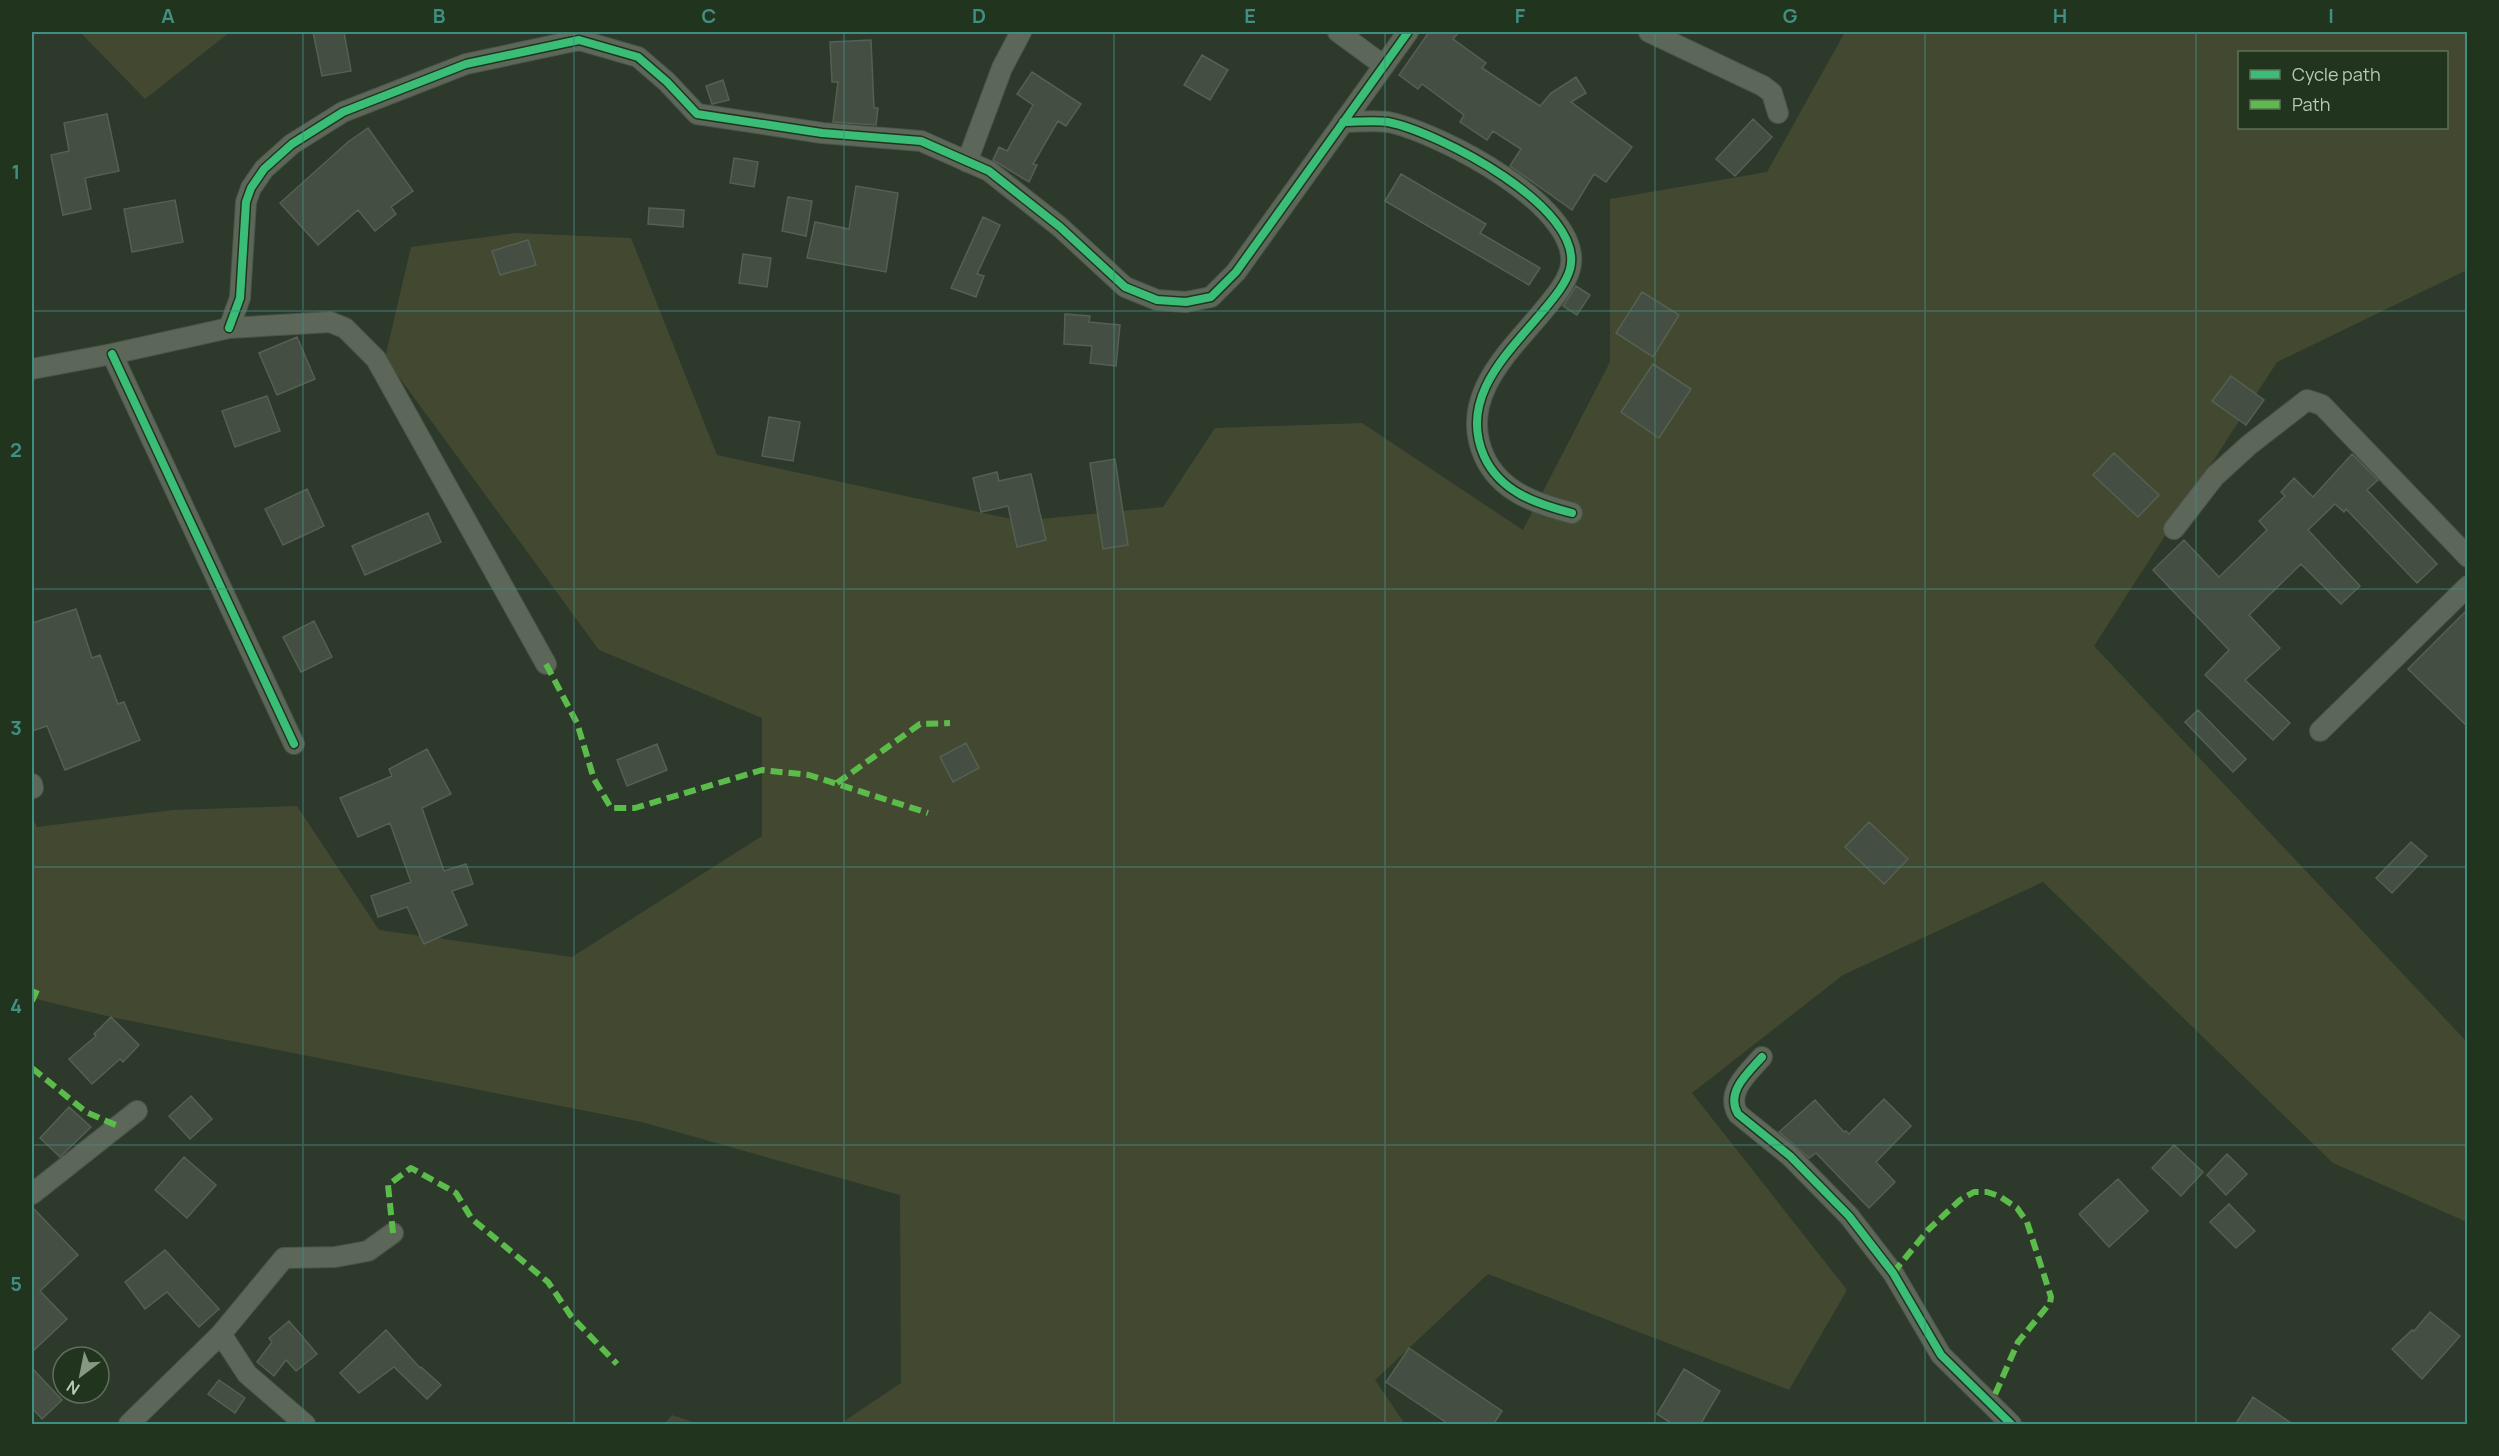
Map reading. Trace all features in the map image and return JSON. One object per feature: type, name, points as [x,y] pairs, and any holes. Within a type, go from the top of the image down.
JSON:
[{"type":"street","points":[[967,162],[1002,68],[1021,32]]},
{"type":"street","points":[[1338,32],[1383,65]]},
{"type":"street","points":[[230,328],[240,298],[246,202],[251,188],[264,169],[292,144],[343,112],[466,64],[579,36],[638,57],[697,114],[822,133],[921,141],[989,171],[1060,227],[1125,287],[1157,300],[1186,302],[1211,297],[1236,272],[1408,32]]},
{"type":"street","points":[[1649,32],[1763,86],[1772,93],[1778,113]]},
{"type":"street","points":[[1343,122],[1387,122],[1439,138],[1482,161],[1543,208],[1571,244],[1573,254],[1566,279],[1490,377],[1479,398],[1476,416],[1482,450],[1498,478],[1526,498],[1572,513]]},
{"type":"street","points":[[32,369],[230,328],[330,322],[345,328],[376,359],[546,664]]},
{"type":"street","points":[[112,354],[294,744]]},
{"type":"street","points":[[2174,529],[2215,476],[2249,445],[2307,400],[2322,405],[2468,557]]},
{"type":"street","points":[[2320,731],[2468,586]]},
{"type":"street","points":[[1762,1057],[1734,1092],[1733,1105],[1738,1114],[1790,1156],[1849,1216],[1893,1273],[1941,1355],[2011,1425]]},
{"type":"street","points":[[32,1194],[137,1111]]},
{"type":"street","points":[[129,1425],[221,1334],[284,1258],[335,1257],[368,1251],[393,1233]]},
{"type":"street","points":[[221,1334],[247,1374],[305,1425]]},
{"type":"green space","points":[[80,32],[230,32],[145,99]]},
{"type":"green space","points":[[1845,32],[2467,32],[2467,270],[2277,362],[2094,646],[2467,1042],[2467,1222],[2333,1163],[2043,882],[1843,975],[1692,1093],[1847,1290],[1789,1390],[1488,1274],[1375,1380],[1405,1424],[840,1424],[901,1383],[900,1195],[642,1122],[111,1017],[32,998],[32,817],[37,827],[173,810],[297,806],[379,930],[572,957],[762,836],[762,718],[599,650],[385,358],[411,247],[515,233],[631,238],[717,455],[1020,521],[1163,507],[1215,428],[1362,423],[1523,530],[1610,362],[1610,199],[1767,172]]},
{"type":"green space","points":[[672,1415],[699,1424],[664,1424]]},
{"type":"building","points":[[313,32],[344,32],[351,71],[322,76]]},
{"type":"building","points":[[1429,32],[1459,32],[1453,39],[1486,63],[1482,68],[1540,106],[1551,93],[1576,77],[1586,93],[1571,102],[1632,147],[1606,182],[1594,174],[1572,210],[1510,166],[1521,149],[1493,131],[1487,140],[1460,122],[1464,115],[1422,84],[1418,89],[1399,75]]},
{"type":"building","points":[[871,40],[874,108],[878,108],[876,125],[833,122],[838,82],[832,82],[830,42]]},
{"type":"building","points":[[1202,55],[1228,70],[1210,100],[1184,85]]},
{"type":"building","points":[[1032,72],[1081,104],[1066,126],[1058,121],[1033,164],[1037,165],[1029,182],[993,160],[999,147],[1007,151],[1033,105],[1017,94]]},
{"type":"building","points":[[723,80],[729,100],[712,104],[706,86]]},
{"type":"building","points":[[107,114],[119,171],[85,178],[91,209],[63,215],[51,155],[69,151],[64,123]]},
{"type":"building","points":[[1753,119],[1772,137],[1735,176],[1716,159]]},
{"type":"building","points":[[368,128],[413,191],[391,207],[396,214],[375,231],[358,210],[318,245],[280,203],[348,142]]},
{"type":"building","points":[[734,158],[758,162],[754,187],[730,183]]},
{"type":"building","points":[[1401,174],[1486,224],[1480,233],[1540,268],[1529,285],[1385,201]]},
{"type":"building","points":[[856,186],[898,193],[886,272],[807,258],[815,222],[849,229]]},
{"type":"building","points":[[788,197],[812,201],[806,236],[782,231]]},
{"type":"building","points":[[175,200],[183,242],[132,252],[124,209]]},
{"type":"building","points":[[649,208],[684,210],[683,227],[648,224]]},
{"type":"building","points":[[983,217],[1000,225],[977,274],[984,276],[976,297],[951,288]]},
{"type":"building","points":[[528,240],[536,265],[500,275],[492,251]]},
{"type":"building","points":[[743,254],[771,258],[767,287],[739,283]]},
{"type":"building","points":[[1576,286],[1590,295],[1577,315],[1563,306]]},
{"type":"building","points":[[1642,292],[1679,315],[1653,357],[1616,333]]},
{"type":"building","points":[[1065,314],[1090,316],[1089,322],[1120,325],[1116,366],[1090,363],[1092,346],[1064,344]]},
{"type":"building","points":[[297,337],[315,379],[277,395],[259,353]]},
{"type":"building","points":[[1653,364],[1691,389],[1659,438],[1621,412]]},
{"type":"building","points":[[2231,376],[2264,400],[2246,425],[2212,401]]},
{"type":"building","points":[[267,396],[280,431],[235,447],[222,411]]},
{"type":"building","points":[[769,417],[800,422],[793,461],[762,456]]},
{"type":"building","points":[[2114,453],[2159,495],[2138,517],[2093,475]]},
{"type":"building","points":[[2352,454],[2378,480],[2367,490],[2437,564],[2417,583],[2346,509],[2344,512],[2335,504],[2308,530],[2360,586],[2341,604],[2301,564],[2249,615],[2280,648],[2245,680],[2290,723],[2273,740],[2205,675],[2229,650],[2153,570],[2184,540],[2219,577],[2267,530],[2259,521],[2285,496],[2281,492],[2294,478],[2313,497]]},
{"type":"building","points":[[1115,459],[1128,545],[1103,549],[1090,463]]},
{"type":"building","points":[[997,472],[999,481],[1031,474],[1046,540],[1017,547],[1008,506],[981,512],[973,478]]},
{"type":"building","points":[[307,489],[324,526],[283,545],[265,509]]},
{"type":"building","points":[[428,513],[441,542],[365,575],[352,546]]},
{"type":"building","points":[[76,609],[92,658],[100,655],[118,704],[124,702],[140,740],[65,770],[47,726],[32,731],[32,623]]},
{"type":"building","points":[[2468,609],[2468,727],[2408,669]]},
{"type":"building","points":[[314,621],[332,657],[301,672],[283,637]]},
{"type":"building","points":[[2198,710],[2246,759],[2233,772],[2185,722]]},
{"type":"building","points":[[966,743],[979,768],[953,782],[940,757]]},
{"type":"building","points":[[657,744],[667,770],[627,786],[617,760]]},
{"type":"building","points":[[427,749],[451,794],[422,808],[444,871],[466,864],[473,884],[452,891],[467,925],[424,944],[407,907],[378,917],[371,896],[411,882],[390,823],[358,837],[340,798],[392,776],[389,769]]},
{"type":"building","points":[[1869,822],[1908,859],[1884,884],[1845,847]]},
{"type":"building","points":[[2411,842],[2427,856],[2392,893],[2376,878]]},
{"type":"building","points":[[111,1017],[139,1045],[123,1062],[120,1059],[92,1084],[69,1059],[96,1036],[94,1034]]},
{"type":"building","points":[[191,1096],[212,1119],[190,1139],[169,1116]]},
{"type":"building","points":[[1884,1099],[1911,1126],[1876,1162],[1895,1182],[1869,1208],[1816,1153],[1809,1158],[1779,1132],[1815,1100],[1844,1132],[1849,1134]]},
{"type":"building","points":[[69,1107],[91,1127],[60,1157],[40,1138]]},
{"type":"building","points":[[2174,1145],[2203,1172],[2181,1196],[2152,1168]]},
{"type":"building","points":[[2227,1154],[2247,1174],[2226,1195],[2207,1175]]},
{"type":"building","points":[[184,1157],[216,1185],[187,1218],[155,1190]]},
{"type":"building","points":[[2118,1179],[2148,1211],[2109,1247],[2079,1214]]},
{"type":"building","points":[[2229,1204],[2255,1231],[2236,1248],[2210,1222]]},
{"type":"building","points":[[32,1207],[78,1255],[40,1291],[67,1319],[32,1352]]},
{"type":"building","points":[[165,1250],[219,1309],[199,1327],[167,1292],[145,1309],[125,1282]]},
{"type":"building","points":[[2430,1312],[2460,1336],[2422,1379],[2392,1349],[2412,1330],[2414,1331]]},
{"type":"building","points":[[289,1321],[317,1354],[296,1371],[286,1360],[274,1376],[257,1362],[272,1342],[269,1338]]},
{"type":"building","points":[[386,1330],[420,1368],[441,1385],[427,1399],[394,1367],[359,1393],[340,1373]]},
{"type":"building","points":[[1409,1348],[1502,1411],[1493,1425],[1450,1425],[1386,1382]]},
{"type":"building","points":[[32,1368],[51,1388],[51,1405],[57,1405],[42,1419],[32,1408]]},
{"type":"building","points":[[1684,1369],[1720,1391],[1700,1425],[1674,1425],[1657,1414]]},
{"type":"building","points":[[219,1380],[245,1398],[235,1413],[208,1394]]},
{"type":"building","points":[[2253,1397],[2294,1425],[2235,1425]]},
{"type":"marked path","points":[[546,664],[577,723],[594,779],[611,808],[635,808],[762,770],[809,775],[928,813]]},
{"type":"marked path","points":[[837,783],[920,724],[950,723]]},
{"type":"marked path","points":[[32,1001],[37,990]]},
{"type":"marked path","points":[[32,1068],[86,1112],[118,1126]]},
{"type":"marked path","points":[[393,1233],[388,1185],[411,1168],[456,1193],[472,1219],[548,1282],[571,1316],[617,1364]]},
{"type":"marked path","points":[[1893,1273],[1928,1230],[1960,1200],[1974,1192],[1987,1192],[1999,1196],[2017,1208],[2027,1222],[2051,1297],[2050,1303],[2018,1342],[1990,1406]]},
{"type":"cycle path","points":[[229,328],[240,298],[246,202],[251,188],[264,169],[292,144],[343,112],[466,64],[579,40],[638,57],[667,82],[697,114],[822,133],[921,141],[989,171],[1060,227],[1125,287],[1157,300],[1186,302],[1211,297],[1236,272],[1408,32]]},
{"type":"cycle path","points":[[1343,122],[1388,122],[1440,141],[1504,176],[1533,198],[1555,222],[1569,246],[1568,275],[1555,296],[1491,377],[1482,395],[1477,414],[1478,435],[1484,456],[1500,479],[1533,501],[1572,513]]},
{"type":"cycle path","points":[[112,354],[294,744]]},
{"type":"cycle path","points":[[1762,1057],[1745,1076],[1736,1091],[1734,1098],[1738,1114],[1790,1156],[1849,1216],[1893,1273],[1941,1355],[2011,1424]]}]
